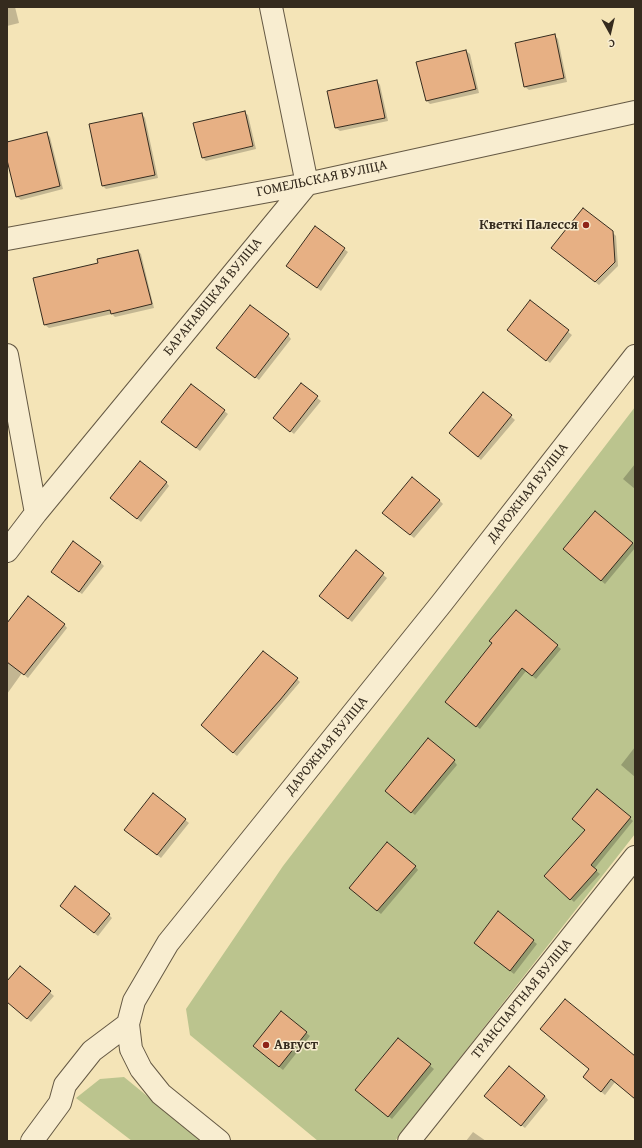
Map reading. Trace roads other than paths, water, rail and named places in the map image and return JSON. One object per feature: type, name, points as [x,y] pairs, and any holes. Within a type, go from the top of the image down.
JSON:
[{"type":"street","points":[[271,7],[307,184]]},
{"type":"street","name":"ГОМЕЛЬСКАЯ ВУЛІЦА","points":[[7,239],[307,184],[635,112]]},
{"type":"street","name":"БАРАНАВІЦКАЯ ВУЛІЦА","points":[[7,551],[36,513],[307,184]]},
{"type":"street","points":[[7,355],[36,513]]},
{"type":"street","name":"ДАРОЖНАЯ ВУЛІЦА","points":[[128,1024],[134,1001],[168,943],[436,610],[635,356]]},
{"type":"street","name":"ТРАНСПАРТНАЯ ВУЛІЦА","points":[[409,1141],[635,857]]},
{"type":"street","points":[[32,1141],[60,1103],[65,1085],[92,1051],[128,1024]]},
{"type":"street","points":[[128,1024],[131,1049],[141,1069],[161,1094],[219,1141]]},
{"type":"place","name":"Кветкі Палесся","points":[[586,225]]},
{"type":"place","name":"Август","points":[[266,1045]]}]
